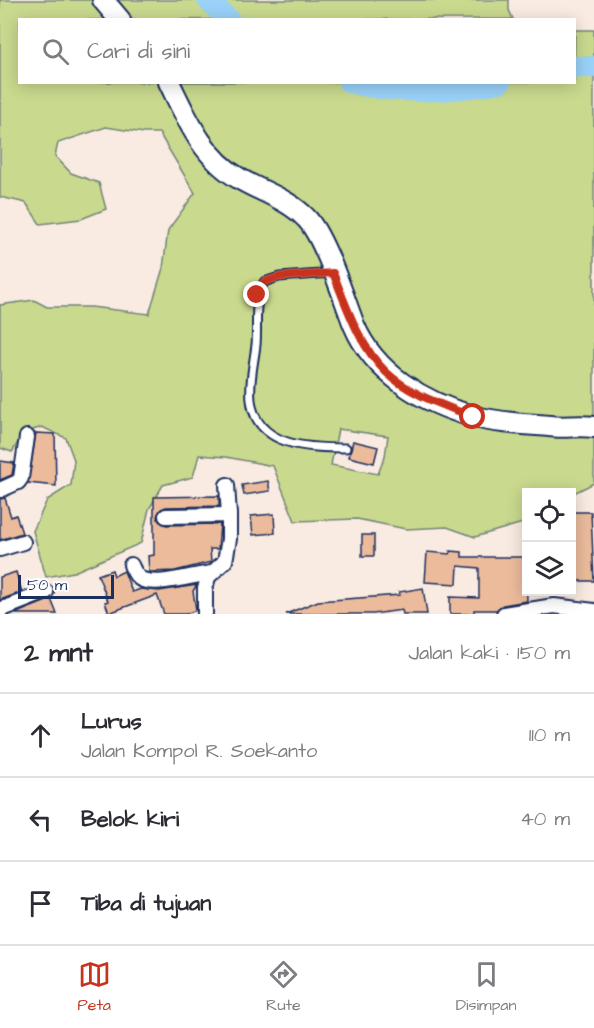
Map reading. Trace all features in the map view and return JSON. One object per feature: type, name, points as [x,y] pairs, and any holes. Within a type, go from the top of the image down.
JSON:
[{"type":"main road","points":[[103,0],[118,18]]},
{"type":"main road","points":[[170,84],[210,155],[238,178],[281,200],[307,219],[324,248],[358,334],[386,372],[412,390],[473,417],[551,427],[594,428]]},
{"type":"street","points":[[0,490],[18,482],[21,478],[27,437]]},
{"type":"street","points":[[205,614],[205,589],[212,573],[225,561],[229,539],[227,485]]},
{"type":"street","points":[[165,516],[229,515]]},
{"type":"street","points":[[0,549],[23,542]]},
{"type":"street","points":[[131,565],[136,576],[143,580],[156,581],[212,573]]},
{"type":"street","points":[[0,610],[46,591]]},
{"type":"street","points":[[504,614],[571,606],[594,610]]},
{"type":"lane","points":[[333,273],[279,277],[264,282],[257,295],[257,331],[251,398],[254,416],[263,429],[279,439],[306,448],[346,448]]},
{"type":"green space","points":[[0,0],[509,0],[509,10],[513,18],[18,18],[18,84],[576,84],[576,30],[594,30],[594,483],[576,492],[576,488],[522,488],[522,523],[475,537],[447,527],[406,529],[357,519],[295,521],[273,466],[226,457],[199,455],[193,477],[163,485],[149,509],[141,543],[74,572],[46,577],[33,531],[47,500],[71,485],[74,460],[66,438],[42,427],[24,433],[12,452],[0,448],[0,305],[34,300],[47,307],[91,307],[149,314],[163,268],[168,230],[195,193],[159,133],[106,127],[58,143],[55,156],[71,173],[99,183],[106,209],[81,219],[40,224],[26,203],[0,197]],"holes":[[[338,429],[388,436],[385,456],[378,474],[331,465]]]},
{"type":"building","points":[[36,433],[55,434],[56,486],[28,483]]},
{"type":"building","points":[[353,441],[378,447],[374,463],[349,457]]},
{"type":"building","points":[[0,461],[14,463],[12,475],[0,480]]},
{"type":"building","points":[[268,481],[270,491],[244,495],[242,485]]},
{"type":"building","points":[[219,496],[219,506],[166,507],[161,509],[157,516],[159,521],[166,525],[220,524],[218,549],[210,549],[211,562],[175,571],[149,572],[148,556],[154,555],[154,497]]},
{"type":"building","points":[[5,498],[11,517],[16,515],[22,533],[0,540],[0,499]]},
{"type":"building","points":[[576,512],[591,512],[594,581],[576,581]]},
{"type":"building","points":[[274,514],[275,533],[253,535],[251,516]]},
{"type":"building","points":[[362,535],[374,535],[374,556],[362,556]]},
{"type":"building","points":[[450,551],[462,552],[462,557],[522,557],[522,596],[527,596],[527,601],[503,605],[496,610],[474,610],[474,614],[450,614],[450,597],[479,598],[479,568],[458,566],[457,584],[425,582],[427,552],[450,554]]},
{"type":"building","points":[[112,570],[114,576],[124,571],[132,592],[141,589],[159,591],[197,585],[193,591],[196,610],[186,614],[164,614],[157,595],[109,613],[105,602],[108,601],[98,575]]},
{"type":"building","points":[[16,572],[22,592],[0,600],[0,577]]},
{"type":"building","points":[[423,588],[427,614],[403,614],[402,610],[373,614],[286,614],[318,601],[400,595],[399,592]]},
{"type":"building","points":[[51,599],[57,614],[14,614],[49,600]]},
{"type":"waterway","points":[[208,0],[227,18]]},
{"type":"waterway","points":[[576,67],[594,67]]},
{"type":"waterway","points":[[358,84],[405,90],[443,90],[487,84]]},
{"type":"route","points":[[257,295],[264,282],[279,277],[333,273],[358,334],[386,372],[431,400],[473,417]]}]
